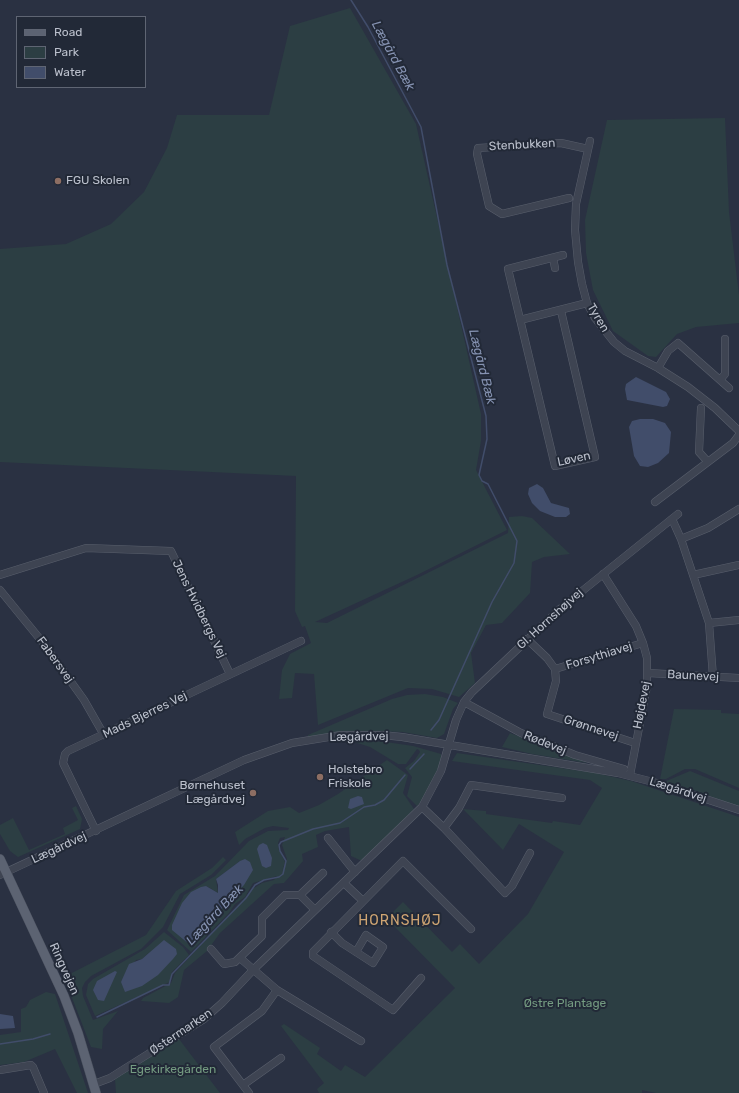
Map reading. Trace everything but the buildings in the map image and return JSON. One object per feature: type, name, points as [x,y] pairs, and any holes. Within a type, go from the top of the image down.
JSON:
[{"type":"main road","name":"Ringvejen","points":[[0,859],[3,874],[64,996],[96,1093]]},
{"type":"street","name":"Tyren","points":[[590,141],[576,204],[575,230],[578,262],[587,303],[595,318],[614,342],[625,351],[658,368],[715,408],[739,431]]},
{"type":"street","name":"Stenbukken","points":[[569,198],[502,214],[489,206],[477,154],[478,148],[561,144],[588,150]]},
{"type":"street","name":"Løven","points":[[561,311],[595,457],[555,466],[508,269],[563,255]]},
{"type":"street","points":[[553,258],[555,268]]},
{"type":"street","points":[[520,320],[561,311],[587,303]]},
{"type":"street","points":[[720,380],[725,374],[724,339]]},
{"type":"street","points":[[658,368],[668,351],[678,343],[729,388]]},
{"type":"street","points":[[701,408],[699,452],[708,462]]},
{"type":"street","points":[[655,502],[733,443],[739,435]]},
{"type":"street","points":[[713,677],[709,623],[681,539],[708,528],[739,509]]},
{"type":"street","name":"Gl. Hornshøjvej","points":[[344,882],[422,807],[441,771],[450,745],[456,720],[464,702],[481,683],[561,608],[675,516],[681,539]]},
{"type":"street","name":"Jens Hvidbergs Vej","points":[[0,576],[86,548],[171,551],[230,674]]},
{"type":"street","points":[[693,575],[739,565]]},
{"type":"street","name":"Højdevej","points":[[603,574],[636,626],[643,643],[648,673],[630,773]]},
{"type":"street","name":"Fabersvej","points":[[0,590],[44,644],[84,700],[104,735]]},
{"type":"street","points":[[709,623],[739,620]]},
{"type":"street","points":[[527,639],[547,658],[555,669]]},
{"type":"street","name":"Mads Bjerres Vej","points":[[96,831],[63,763],[63,758],[68,751],[302,641]]},
{"type":"street","name":"Forsythiavej","points":[[555,669],[643,643]]},
{"type":"street","name":"Grønnevej","points":[[555,669],[556,681],[547,714],[635,743]]},
{"type":"street","name":"Baunevej","points":[[648,673],[739,678]]},
{"type":"street","name":"Rødevej","points":[[464,702],[520,733],[575,755],[630,773]]},
{"type":"street","name":"Lægårdvej","points":[[3,874],[244,760],[292,743],[341,735],[374,734],[630,773],[739,810]]},
{"type":"street","points":[[444,828],[459,808],[470,785],[562,798]]},
{"type":"street","points":[[422,807],[444,828],[505,893],[512,886],[530,853]]},
{"type":"street","points":[[328,838],[355,872]]},
{"type":"street","points":[[421,978],[393,1010],[313,956],[313,952],[331,932],[403,861],[471,929]]},
{"type":"street","points":[[211,949],[224,964],[235,962],[262,936],[262,918],[285,895],[300,895],[323,874]]},
{"type":"street","points":[[344,882],[363,901]]},
{"type":"street","name":"Østermarken","points":[[94,1084],[110,1078],[204,1018],[344,882]]},
{"type":"street","points":[[300,895],[315,910]]},
{"type":"street","points":[[331,932],[356,952]]},
{"type":"street","points":[[240,958],[252,970],[277,990],[361,1041]]},
{"type":"street","points":[[249,1093],[214,1047],[262,1011],[277,990]]},
{"type":"street","points":[[243,1085],[281,1058]]},
{"type":"street","points":[[0,1070],[31,1065],[44,1093]]},
{"type":"green space","points":[[350,8],[416,124],[481,414],[481,441],[476,470],[507,530],[417,575],[315,622],[327,623],[508,533],[509,517],[522,516],[532,518],[570,554],[544,557],[532,562],[530,593],[502,623],[486,625],[471,653],[475,683],[459,697],[432,689],[408,688],[318,725],[314,674],[295,673],[292,698],[279,699],[282,670],[290,654],[311,643],[305,626],[302,627],[295,611],[296,476],[0,462],[0,249],[66,244],[111,224],[144,192],[167,148],[177,115],[269,115],[290,26]]},
{"type":"green space","points":[[725,118],[729,212],[739,295],[739,323],[696,327],[677,334],[656,357],[648,356],[613,331],[593,290],[586,253],[585,220],[607,120]]},
{"type":"green space","points":[[425,694],[443,697],[458,703],[453,709],[444,734],[437,738],[403,732],[376,731],[340,732],[308,737],[308,735],[392,699],[407,695]]},
{"type":"green space","points":[[674,709],[721,710],[721,713],[739,714],[739,788],[695,769],[685,769],[666,779],[660,779]]},
{"type":"green space","points":[[510,733],[587,763],[532,754],[502,747]]},
{"type":"green space","points":[[348,740],[386,742],[413,746],[441,754],[442,761],[422,801],[417,806],[407,796],[412,777],[405,768],[414,761],[420,752],[419,750],[417,749],[406,764],[398,764],[370,747]]},
{"type":"green space","name":"Østre Plantage","points":[[457,753],[595,773],[631,781],[739,817],[739,1093],[656,1093],[642,1090],[642,1093],[319,1093],[317,1089],[324,1083],[281,1026],[284,1024],[320,1048],[317,1054],[341,1071],[345,1065],[365,1077],[455,988],[393,925],[385,920],[403,902],[452,952],[460,944],[479,964],[528,914],[564,852],[519,824],[503,850],[463,809],[486,811],[486,814],[552,823],[553,821],[580,825],[602,788],[590,780],[452,761]]},
{"type":"green space","points":[[387,760],[408,775],[403,793],[414,809],[362,861],[351,856],[349,827],[325,831],[316,835],[318,847],[302,854],[303,861],[284,883],[274,884],[220,933],[207,951],[184,970],[178,997],[169,1003],[141,1001],[143,998],[171,983],[175,973],[254,888],[262,883],[274,880],[277,876],[253,883],[245,897],[235,904],[229,913],[191,952],[167,930],[184,895],[215,876],[249,841],[268,831],[288,830],[289,828],[273,826],[265,828],[245,839],[239,845],[235,832],[268,811],[290,807],[299,813],[319,805],[338,794]],"holes":[[[285,837],[282,845],[287,859],[282,871],[285,862],[279,850],[278,843],[280,838]],[[240,861],[189,944],[206,886],[218,893],[216,879]]]},
{"type":"green space","points":[[690,771],[739,791],[739,807],[691,789],[664,782]]},
{"type":"green space","points":[[76,806],[82,819],[80,829],[18,857],[10,851],[0,834],[0,825],[13,818],[29,850],[65,834],[63,828],[78,820],[72,808]]},
{"type":"green space","points":[[223,857],[226,860],[211,875],[180,894],[163,927],[141,949],[91,976],[85,982],[82,988],[83,996],[93,1020],[118,1011],[103,1029],[102,1049],[91,1047],[64,977],[146,935],[176,891],[212,868]]},
{"type":"green space","points":[[164,932],[183,947],[189,955],[172,972],[170,982],[95,1016],[86,995],[88,984],[93,979],[145,949]],"holes":[[[151,950],[121,982],[136,960],[142,959]]]},
{"type":"green space","points":[[46,992],[55,994],[88,1093],[77,1093],[55,1049],[24,1062],[0,1065],[0,1035],[21,1032],[21,1009],[26,1007],[30,1000]]},
{"type":"green space","name":"Egekirkegården","points":[[179,1039],[220,1093],[116,1093],[115,1079]]},
{"type":"water","points":[[636,377],[666,392],[670,399],[667,406],[663,407],[627,400],[625,389],[626,384]]},
{"type":"water","points":[[640,419],[653,419],[665,423],[671,432],[669,453],[658,463],[648,467],[640,466],[634,456],[629,427],[632,421]]},
{"type":"water","points":[[537,484],[543,488],[551,503],[569,508],[570,514],[566,517],[555,517],[540,511],[532,503],[528,494],[529,488]]},
{"type":"water","points":[[358,796],[362,797],[364,804],[351,809],[348,808],[350,799]]},
{"type":"water","points":[[263,843],[267,845],[272,858],[271,866],[266,868],[262,866],[257,849],[259,845]]},
{"type":"water","points":[[245,859],[250,862],[253,870],[244,885],[189,944],[172,930],[172,925],[182,903],[191,892],[206,886],[218,893],[216,879]]},
{"type":"water","points":[[164,940],[176,949],[177,954],[158,975],[142,986],[125,992],[121,982],[129,964],[142,959]]},
{"type":"water","points":[[115,971],[117,972],[104,1001],[98,1000],[93,990],[97,981]]},
{"type":"water","points":[[0,1014],[13,1016],[15,1028],[0,1029]]},
{"type":"waterway","name":"Lægård Bæk","points":[[351,0],[368,27],[421,127],[447,265],[486,416],[487,439],[479,475],[482,481],[488,484],[517,541],[514,563],[492,602],[439,720],[431,730]]},
{"type":"waterway","name":"Lægård Bæk","points":[[410,769],[424,754]]},
{"type":"waterway","name":"Lægård Bæk","points":[[97,1017],[163,985],[169,985],[172,974],[246,898],[255,885],[264,880],[279,877],[283,874],[286,861],[280,851],[279,845],[281,842],[313,829],[340,823],[364,807],[375,805],[384,800],[405,775]]},
{"type":"waterway","name":"Lægård Bæk","points":[[0,1044],[33,1039],[50,1034]]},
{"type":"place","name":"FGU Skolen","points":[[58,181]]},
{"type":"place","name":"Holstebro Friskole","points":[[320,777]]},
{"type":"place","name":"Børnehuset Lægårdvej","points":[[253,793]]},
{"type":"district","name":"HORNSHØJ","points":[[400,921]]}]
